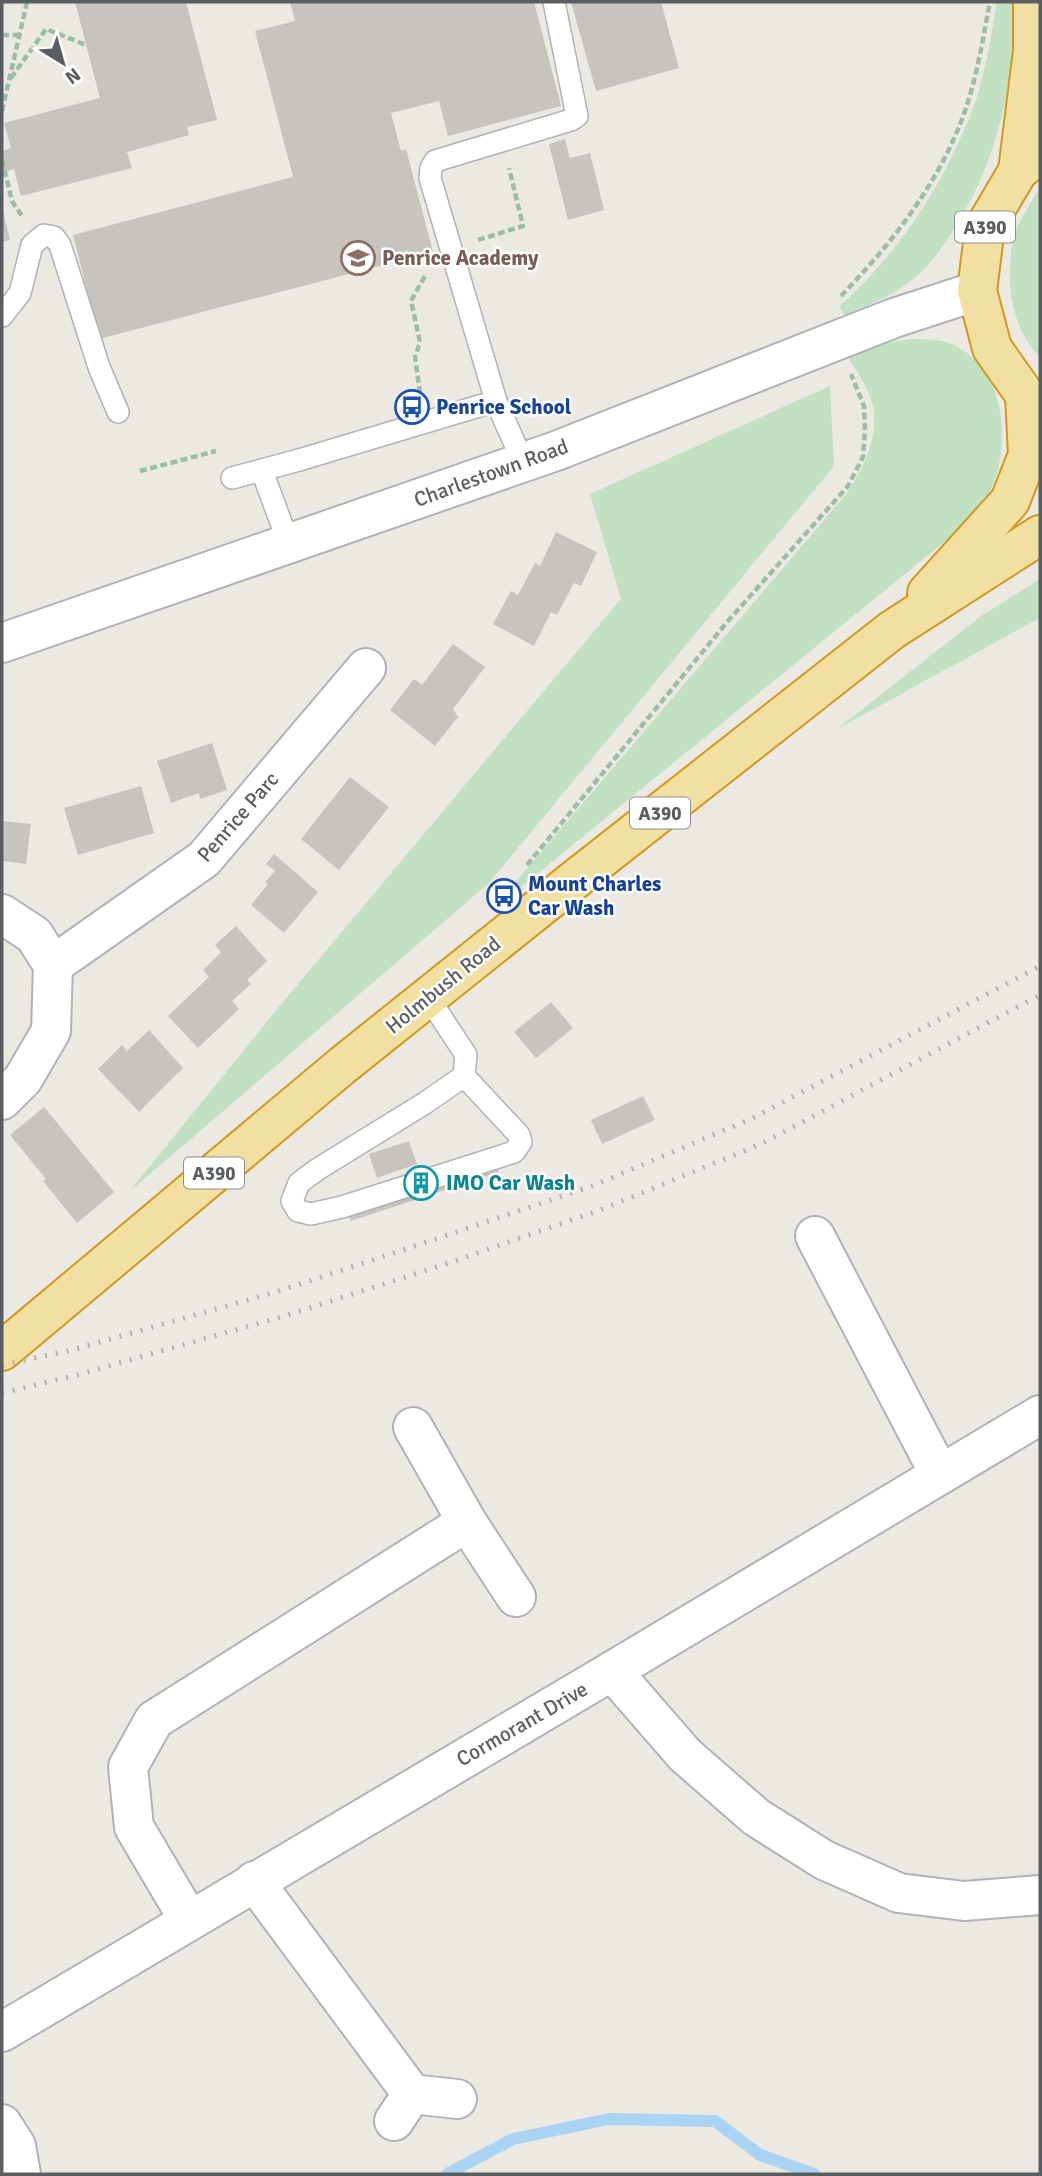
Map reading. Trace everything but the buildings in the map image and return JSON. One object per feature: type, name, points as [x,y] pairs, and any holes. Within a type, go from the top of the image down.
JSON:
[{"type":"highway","name":"A390","points":[[892,630],[1010,501],[1028,455],[1033,400],[992,348],[977,291],[985,227],[1029,162],[1033,2]]},
{"type":"highway","name":"A390","points":[[892,630],[1040,535]]},
{"type":"highway","name":"Holmbush Road","points":[[2,1351],[343,1065],[892,630]]},
{"type":"street","name":"Charlestown Road","points":[[2,643],[523,462],[894,318],[977,291]]},
{"type":"street","name":"Penrice Parc","points":[[53,965],[204,859],[366,668]]},
{"type":"street","points":[[2,914],[34,935],[53,965],[51,1031],[23,1079],[2,1100]]},
{"type":"street","points":[[815,1236],[940,1475]]},
{"type":"street","name":"Cormorant Drive","points":[[2,2032],[1040,1415]]},
{"type":"street","points":[[413,1427],[467,1522],[516,1597]]},
{"type":"street","points":[[189,1920],[134,1827],[128,1767],[155,1720],[467,1522]]},
{"type":"street","points":[[612,1671],[685,1755],[755,1817],[824,1860],[899,1893],[964,1901],[1040,1895]]},
{"type":"street","points":[[254,1881],[403,2107],[457,2099]]},
{"type":"street","points":[[2,2124],[16,2146],[21,2174]]},
{"type":"lane","points":[[523,462],[496,401],[430,178],[435,161],[577,116],[554,2]]},
{"type":"lane","points":[[2,316],[20,293],[32,245],[44,235],[54,237],[60,245],[99,368],[118,412]]},
{"type":"lane","points":[[232,478],[496,401]]},
{"type":"lane","points":[[262,471],[289,544]]},
{"type":"lane","points":[[428,997],[466,1055],[464,1076],[519,1135],[521,1142],[514,1152],[342,1207],[311,1214],[298,1211],[292,1201],[299,1183],[318,1168],[464,1076]]},
{"type":"path","points":[[2,111],[4,92],[27,2]]},
{"type":"path","points":[[522,872],[728,621],[848,486],[863,457],[864,406],[836,341],[832,306],[899,231],[943,160],[965,111],[990,2]]},
{"type":"path","points":[[8,82],[46,29],[86,45]]},
{"type":"path","points":[[2,35],[20,35]]},
{"type":"path","points":[[415,398],[421,396],[415,371],[415,357],[420,342],[411,302],[432,262],[453,256],[481,238],[523,226],[502,141]]},
{"type":"path","points":[[2,160],[12,201],[39,239]]},
{"type":"green space","points":[[997,2],[1016,2],[1012,62],[992,150],[968,206],[941,249],[919,274],[893,293],[844,316],[840,306],[894,249],[924,206],[950,161],[978,93]]},
{"type":"green space","points":[[1040,190],[1040,357],[1021,330],[1016,315],[1010,265],[1015,233]]},
{"type":"green space","points":[[911,339],[941,341],[958,347],[975,360],[987,375],[996,394],[1001,414],[1000,457],[996,477],[983,504],[965,525],[504,901],[502,898],[847,493],[869,452],[874,429],[873,406],[869,393],[848,357],[884,343]]},
{"type":"green space","points":[[830,386],[834,466],[489,883],[129,1192],[278,1008],[621,599],[590,494]]},
{"type":"green space","points":[[1040,579],[1040,618],[837,729],[981,616]]},
{"type":"waterway","points":[[447,2174],[513,2139],[609,2119],[715,2121],[760,2155],[814,2174]]},
{"type":"railway","points":[[2,1365],[72,1350],[276,1292],[592,1186],[751,1119],[1040,966]]},
{"type":"railway","points":[[2,1393],[77,1375],[281,1317],[440,1266],[600,1210],[761,1144],[1040,995]]},
{"type":"place","name":"Penrice Academy","points":[[358,258]]},
{"type":"place","name":"Penrice School","points":[[412,407]]},
{"type":"place","name":"Mount Charles Car Wash","points":[[504,896]]},
{"type":"place","name":"IMO Car Wash","points":[[421,1183]]}]
